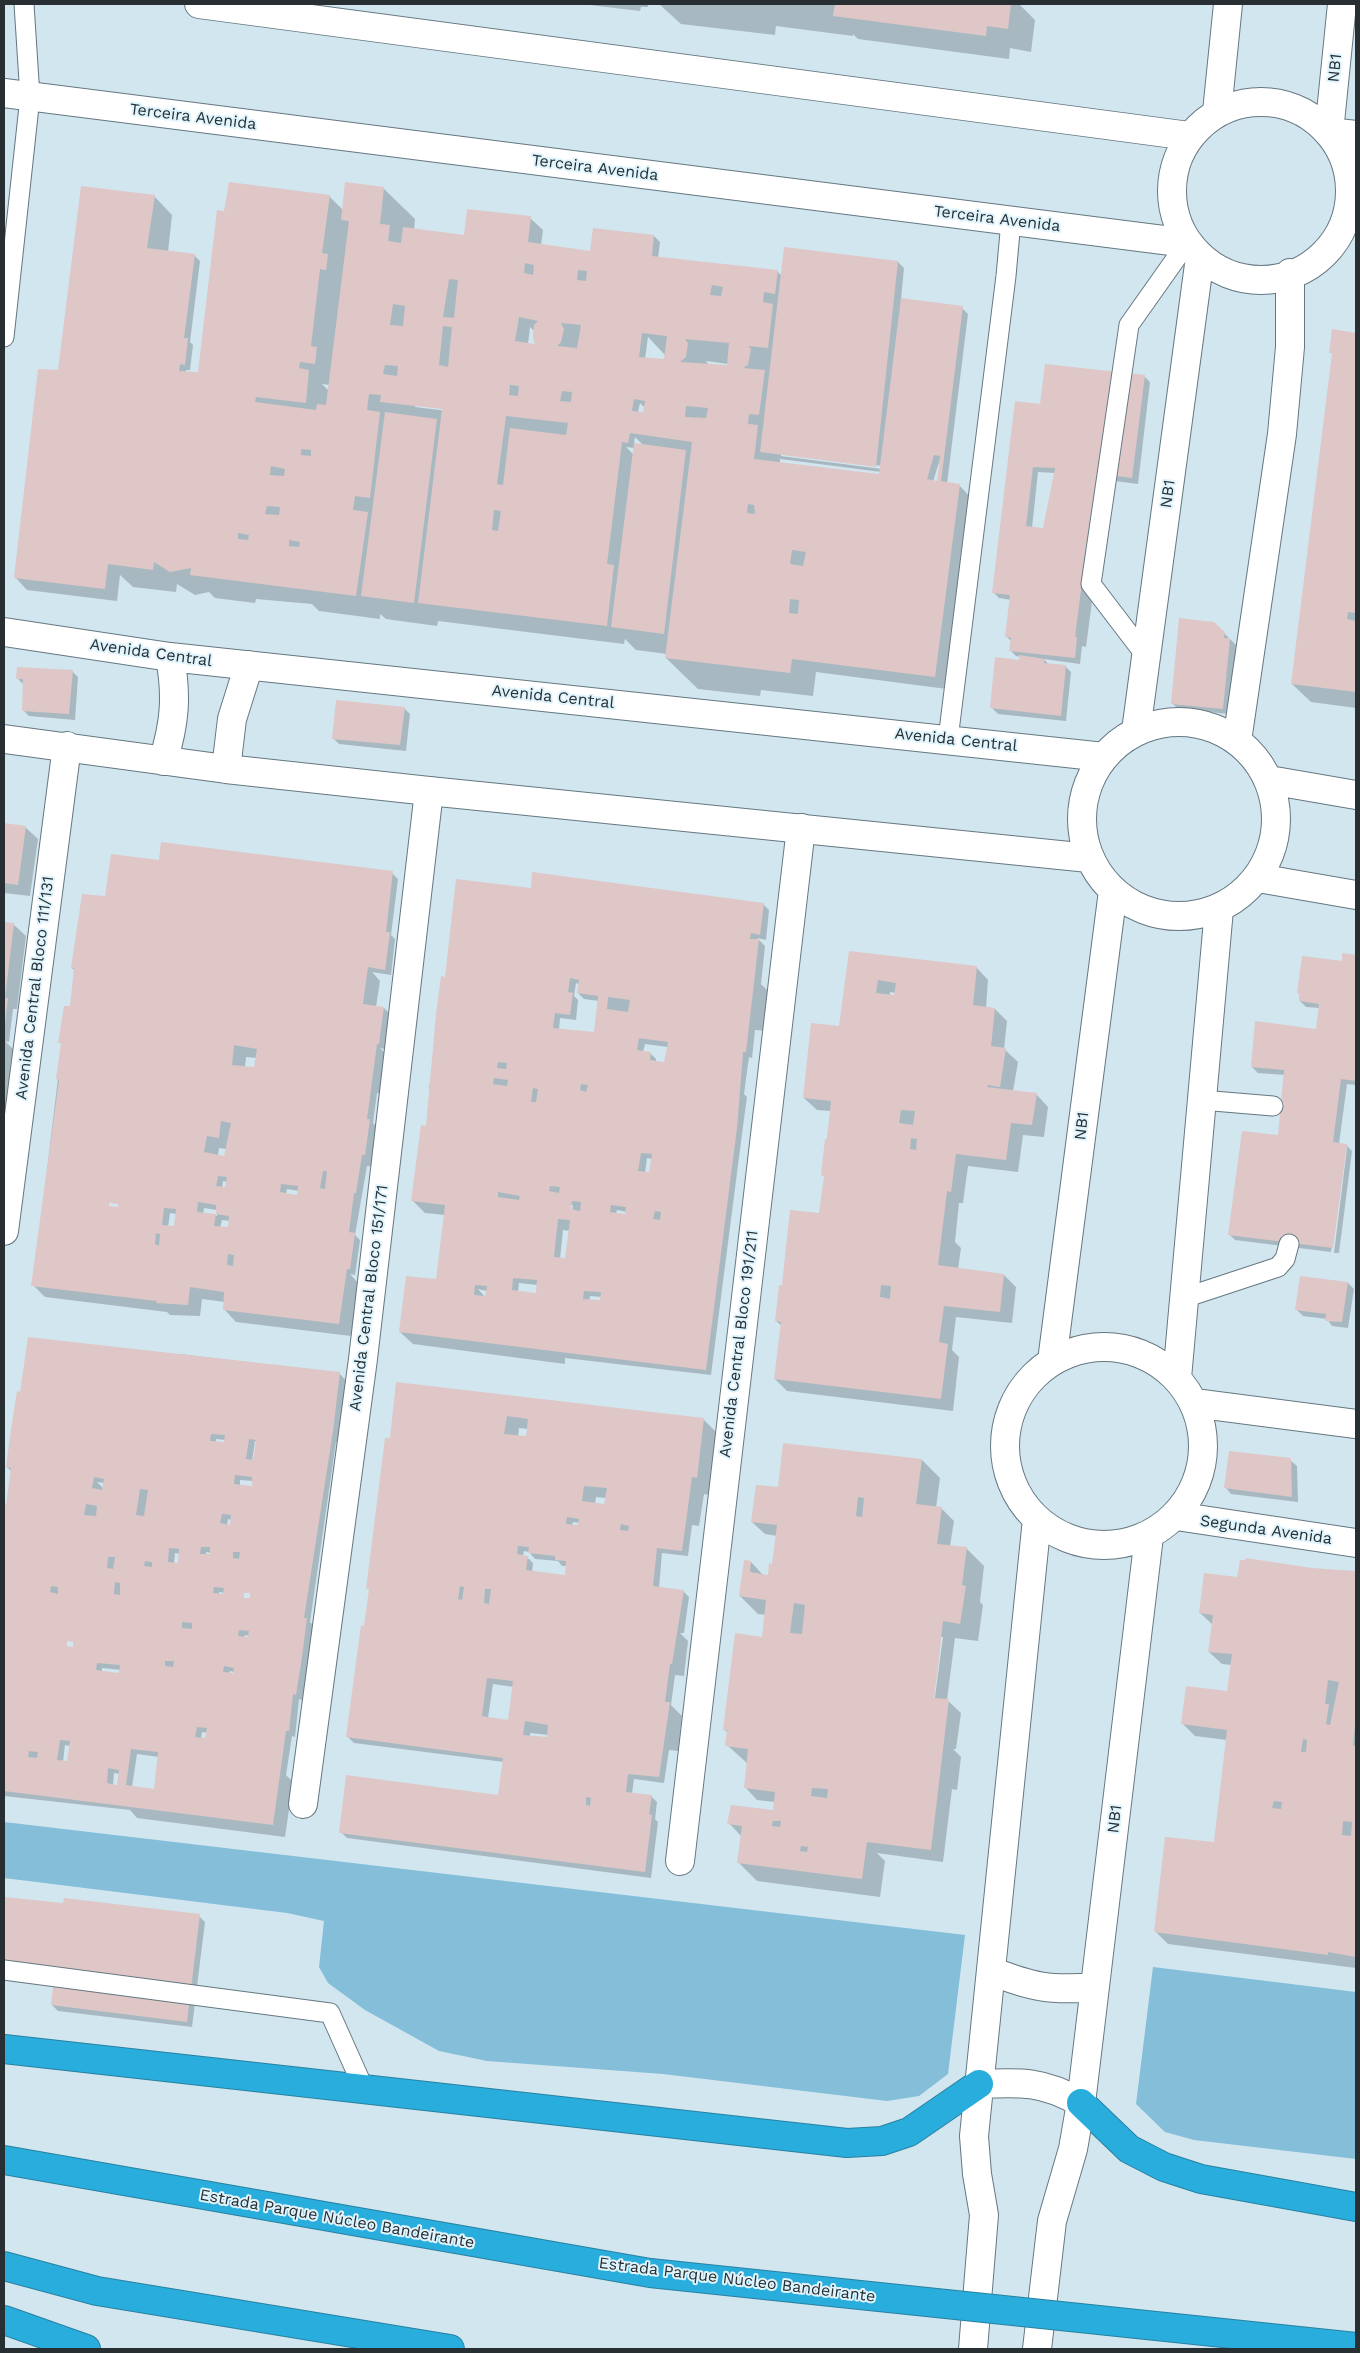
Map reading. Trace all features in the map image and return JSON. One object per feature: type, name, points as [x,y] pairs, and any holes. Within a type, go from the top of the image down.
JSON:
[{"type":"highway","points":[[4,2049],[848,2142],[882,2141],[908,2132],[980,2084]]},
{"type":"highway","points":[[1081,2103],[1128,2149],[1164,2167],[1201,2179],[1356,2207]]},
{"type":"highway","name":"Estrada Parque Núcleo Bandeirante","points":[[4,2160],[650,2273],[1356,2347]]},
{"type":"highway","points":[[4,2266],[97,2291],[450,2349]]},
{"type":"highway","points":[[4,2320],[86,2349]]},
{"type":"street","points":[[199,4],[1189,136]]},
{"type":"street","points":[[1216,112],[1228,4]]},
{"type":"street","name":"NB1","points":[[1329,132],[1342,4]]},
{"type":"street","name":"Terceira Avenida","points":[[17,95],[1011,221],[1193,250]]},
{"type":"street","points":[[1265,101],[1289,105],[1329,132],[1348,167],[1350,208],[1345,247],[1312,267],[1253,281],[1225,274],[1193,250],[1174,217],[1170,189],[1176,161],[1189,136],[1216,112],[1240,103],[1265,101]]},
{"type":"street","points":[[1329,132],[1356,135]]},
{"type":"street","name":"NB1","points":[[1136,731],[1193,250]]},
{"type":"street","points":[[1237,741],[1282,434],[1290,347],[1290,273]]},
{"type":"street","name":"Avenida Central","points":[[4,632],[170,657],[1104,757]]},
{"type":"street","points":[[163,761],[174,720],[176,700],[170,657]]},
{"type":"street","points":[[226,769],[232,719],[249,665]]},
{"type":"street","points":[[1170,722],[1206,725],[1237,741],[1269,780],[1277,814],[1273,847],[1258,878],[1240,896],[1218,909],[1182,917],[1145,911],[1113,891],[1089,858],[1081,823],[1086,788],[1104,757],[1136,731],[1170,722]]},
{"type":"street","points":[[4,739],[226,769],[1089,858]]},
{"type":"street","name":"Avenida Central Bloco 111/131","points":[[4,1231],[67,746]]},
{"type":"street","points":[[1269,780],[1356,795]]},
{"type":"street","name":"Avenida Central Bloco 151/171","points":[[303,1804],[362,1359],[429,791]]},
{"type":"street","name":"Avenida Central Bloco 191/211","points":[[680,1861],[800,828]]},
{"type":"street","points":[[1258,878],[1356,895]]},
{"type":"street","name":"NB1","points":[[1052,1361],[1113,891]]},
{"type":"street","points":[[1177,1378],[1218,909]]},
{"type":"street","points":[[1117,1347],[1150,1358],[1177,1378],[1194,1403],[1203,1433],[1203,1463],[1194,1492],[1176,1516],[1150,1536],[1116,1546],[1087,1544],[1060,1536],[1037,1519],[1018,1496],[1007,1469],[1005,1440],[1012,1409],[1028,1382],[1052,1361],[1083,1349],[1117,1347]]},
{"type":"street","points":[[1194,1403],[1356,1424]]},
{"type":"street","name":"Segunda Avenida","points":[[1176,1516],[1356,1543]]},
{"type":"street","points":[[973,2349],[984,2215],[977,2174],[974,2136],[1037,1519]]},
{"type":"street","name":"NB1","points":[[1036,2349],[1052,2221],[1073,2149],[1081,2103],[1150,1536]]},
{"type":"street","points":[[991,1971],[1025,1984],[1048,1988],[1095,1987]]},
{"type":"street","points":[[980,2084],[1017,2083],[1040,2085],[1060,2091],[1081,2103]]},
{"type":"lane","points":[[4,337],[17,95],[24,4]]},
{"type":"lane","points":[[948,739],[1006,276],[1011,221]]},
{"type":"lane","points":[[1146,656],[1091,584],[1129,325],[1193,250]]},
{"type":"lane","points":[[1202,1100],[1273,1106]]},
{"type":"lane","points":[[1184,1298],[1278,1267],[1285,1259],[1289,1244]]},
{"type":"lane","points":[[4,1970],[330,2013],[364,2089]]},
{"type":"shaded area","points":[[4,1822],[965,1935],[948,2074],[919,2096],[887,2101],[663,2074],[487,2061],[439,2051],[365,2010],[328,1983],[319,1967],[324,1921],[287,1913],[4,1878]]},
{"type":"shaded area","points":[[1153,1967],[1356,1992],[1356,2159],[1194,2140],[1165,2132],[1136,2104]]},
{"type":"building","points":[[835,4],[1011,4],[1008,29],[987,26],[986,36],[833,16]]},
{"type":"building","points":[[229,182],[330,195],[322,253],[328,254],[326,270],[320,269],[311,346],[317,347],[315,364],[300,362],[299,368],[309,370],[306,403],[256,397],[255,402],[316,410],[317,404],[326,405],[349,221],[341,220],[345,182],[384,187],[380,224],[390,225],[388,241],[401,243],[403,227],[464,235],[467,209],[531,216],[528,242],[590,251],[593,228],[654,235],[652,256],[778,270],[775,294],[764,292],[763,302],[773,304],[768,348],[748,346],[751,349],[748,365],[743,368],[765,370],[759,415],[749,414],[748,424],[758,425],[754,459],[879,474],[901,298],[963,306],[941,481],[960,484],[935,677],[792,659],[790,673],[665,658],[692,442],[630,433],[628,443],[622,442],[607,564],[614,565],[607,626],[418,603],[442,409],[380,402],[381,395],[369,394],[367,410],[380,412],[370,498],[355,496],[353,510],[368,512],[356,596],[190,575],[191,568],[170,572],[154,562],[153,570],[108,564],[105,589],[14,578],[38,369],[58,370],[81,186],[155,195],[147,248],[195,254],[184,338],[188,338],[185,365],[180,364],[179,371],[198,372],[217,210],[224,211]],"holes":[[[525,263],[534,265],[533,275],[524,273]],[[578,270],[587,271],[586,281],[577,280]],[[449,279],[458,280],[454,318],[443,317]],[[712,285],[723,287],[721,296],[710,295]],[[393,304],[405,306],[403,326],[390,325]],[[519,317],[538,321],[534,325],[533,338],[535,344],[515,341]],[[561,323],[581,325],[577,348],[557,346],[561,342],[564,329]],[[443,326],[452,327],[448,367],[439,365]],[[642,333],[667,336],[664,359],[639,357]],[[685,339],[729,343],[727,365],[680,362],[686,357],[688,343]],[[385,365],[398,366],[397,376],[383,374]],[[510,385],[519,386],[518,396],[509,395]],[[562,391],[572,392],[571,402],[560,401]],[[634,399],[645,401],[643,412],[632,411]],[[686,406],[708,408],[706,418],[685,417]],[[506,416],[568,423],[566,435],[510,428],[503,485],[497,484]],[[301,449],[311,450],[311,456],[301,455]],[[934,455],[940,456],[937,481],[927,479]],[[271,466],[285,469],[284,476],[270,475]],[[748,504],[754,505],[755,514],[747,513]],[[267,506],[280,507],[279,515],[265,514]],[[494,510],[501,511],[498,531],[492,530]],[[238,533],[249,535],[248,540],[238,539]],[[289,540],[300,542],[299,547],[289,546]],[[792,550],[806,552],[803,566],[790,564]],[[790,599],[799,600],[798,614],[789,613]]]},
{"type":"building","points":[[784,247],[898,261],[876,467],[760,452]]},
{"type":"building","points":[[1332,329],[1356,333],[1356,613],[1348,612],[1347,619],[1356,621],[1356,692],[1291,684],[1332,353],[1329,353]]},
{"type":"building","points":[[1045,364],[1145,375],[1132,478],[1110,475],[1098,536],[1088,535],[1075,637],[1077,637],[1075,658],[1009,651],[1011,638],[1005,637],[1010,595],[992,593],[1015,401],[1040,404]],"holes":[[[1033,467],[1055,468],[1043,528],[1026,526]]]},
{"type":"building","points":[[385,412],[437,419],[414,603],[361,596]]},
{"type":"building","points":[[634,443],[686,450],[664,634],[611,627]]},
{"type":"building","points":[[1179,618],[1214,622],[1225,632],[1224,638],[1230,638],[1223,709],[1171,704]]},
{"type":"building","points":[[1019,655],[1045,659],[1044,663],[1066,665],[1061,716],[990,708],[995,657],[1019,660]]},
{"type":"building","points":[[17,667],[73,670],[69,714],[22,711],[23,679],[16,679]]},
{"type":"building","points":[[336,700],[405,707],[400,745],[332,739]]},
{"type":"building","points":[[4,823],[26,826],[18,885],[4,883]]},
{"type":"building","points":[[161,842],[393,871],[386,932],[390,932],[385,970],[368,967],[363,1004],[384,1007],[367,1119],[370,1119],[365,1155],[362,1155],[356,1193],[354,1193],[349,1232],[355,1233],[350,1269],[347,1269],[339,1324],[223,1310],[224,1292],[190,1287],[188,1305],[156,1303],[157,1301],[31,1286],[59,1080],[56,1079],[61,1043],[58,1043],[64,1006],[70,1006],[74,968],[71,968],[82,894],[105,896],[111,854],[159,860]],"holes":[[[234,1045],[257,1049],[254,1067],[232,1065]],[[221,1121],[231,1123],[224,1156],[204,1152],[207,1136],[219,1138]],[[323,1171],[327,1171],[325,1189],[320,1188]],[[218,1176],[227,1177],[225,1187],[216,1186]],[[281,1184],[298,1186],[297,1195],[280,1192]],[[198,1202],[216,1205],[216,1214],[197,1212]],[[109,1203],[118,1204],[118,1207],[109,1206]],[[164,1208],[176,1209],[174,1226],[162,1225]],[[216,1214],[229,1216],[228,1227],[214,1226]],[[156,1233],[160,1234],[159,1246],[155,1244]],[[228,1254],[234,1255],[233,1266],[227,1265]]]},
{"type":"building","points":[[532,872],[764,903],[760,935],[751,933],[750,939],[759,939],[746,1052],[743,1052],[737,1128],[706,1370],[399,1332],[406,1276],[436,1279],[445,1205],[411,1201],[421,1125],[426,1126],[436,1014],[441,976],[445,977],[456,879],[531,888]],"holes":[[[570,978],[579,980],[577,993],[598,996],[594,1032],[553,1028],[555,1013],[570,1015],[573,993],[568,992]],[[608,997],[630,1000],[628,1012],[607,1009]],[[639,1038],[668,1042],[664,1062],[650,1060],[651,1052],[637,1050]],[[498,1062],[507,1063],[506,1069],[497,1068]],[[494,1078],[508,1080],[507,1086],[493,1084]],[[581,1084],[588,1085],[586,1092],[580,1090]],[[533,1088],[538,1089],[536,1102],[531,1102]],[[641,1153],[652,1154],[649,1172],[638,1171]],[[550,1186],[560,1187],[559,1193],[549,1191]],[[498,1192],[520,1196],[519,1200],[498,1197]],[[572,1201],[581,1202],[580,1211],[571,1209]],[[611,1205],[626,1207],[625,1214],[610,1212]],[[655,1211],[661,1212],[660,1220],[653,1219]],[[558,1219],[570,1220],[565,1258],[554,1257]],[[513,1278],[537,1280],[536,1293],[512,1290]],[[475,1285],[487,1286],[485,1296],[474,1295]],[[584,1291],[601,1292],[600,1300],[583,1299]]]},
{"type":"building","points":[[4,922],[14,923],[5,998],[8,998],[5,1024]]},
{"type":"building","points":[[849,951],[977,966],[973,1005],[995,1008],[991,1046],[1006,1048],[1000,1087],[988,1085],[987,1087],[1037,1093],[1032,1125],[1011,1123],[1006,1160],[956,1154],[951,1192],[947,1191],[938,1265],[1004,1274],[1000,1312],[944,1306],[939,1342],[948,1344],[941,1399],[774,1379],[781,1322],[775,1321],[779,1285],[785,1285],[782,1284],[790,1210],[819,1213],[824,1176],[821,1175],[831,1101],[803,1098],[811,1023],[839,1026]],"holes":[[[878,980],[896,983],[894,995],[876,993]],[[901,1110],[915,1111],[913,1125],[899,1123]],[[911,1138],[917,1139],[916,1150],[910,1149]],[[881,1285],[891,1286],[890,1299],[880,1297]]]},
{"type":"building","points":[[1342,953],[1356,955],[1356,1081],[1341,1079],[1333,1142],[1347,1144],[1333,1248],[1228,1235],[1242,1131],[1278,1135],[1284,1070],[1251,1067],[1255,1021],[1316,1029],[1319,1004],[1299,1001],[1299,994],[1297,993],[1302,956],[1342,961]]},
{"type":"building","points":[[1300,1276],[1348,1282],[1342,1322],[1325,1321],[1326,1314],[1295,1310]]},
{"type":"building","points":[[28,1337],[340,1372],[333,1431],[304,1618],[307,1618],[302,1657],[296,1695],[293,1694],[289,1731],[286,1731],[273,1825],[4,1791],[4,1504],[6,1505],[11,1468],[6,1467],[11,1429],[17,1391],[20,1392]],"holes":[[[211,1434],[225,1435],[224,1442],[210,1441]],[[249,1439],[256,1440],[253,1460],[246,1459]],[[235,1475],[252,1477],[252,1486],[234,1484]],[[94,1477],[104,1479],[102,1490],[92,1488]],[[140,1489],[148,1490],[144,1516],[136,1515]],[[86,1504],[97,1506],[96,1516],[84,1515]],[[222,1514],[231,1515],[230,1525],[220,1523]],[[201,1547],[210,1547],[210,1554],[200,1554]],[[169,1548],[179,1549],[178,1563],[168,1562]],[[233,1552],[240,1552],[239,1559],[233,1558]],[[108,1557],[115,1557],[113,1569],[107,1568]],[[145,1561],[152,1562],[152,1567],[144,1566]],[[115,1582],[120,1583],[120,1595],[114,1594]],[[51,1586],[58,1587],[58,1594],[50,1592]],[[214,1587],[224,1588],[223,1594],[213,1593]],[[244,1593],[250,1593],[250,1598],[244,1598]],[[182,1622],[192,1623],[192,1629],[182,1628]],[[239,1630],[249,1631],[248,1637],[238,1636]],[[67,1641],[73,1642],[73,1647],[67,1646]],[[165,1661],[174,1661],[173,1667],[165,1666]],[[97,1663],[120,1665],[119,1673],[96,1670]],[[224,1666],[234,1668],[233,1673],[223,1672]],[[197,1727],[207,1728],[205,1738],[195,1737]],[[60,1740],[70,1741],[67,1761],[57,1760]],[[131,1749],[158,1752],[154,1789],[126,1785]],[[29,1751],[38,1752],[37,1758],[28,1757]],[[108,1768],[119,1770],[117,1785],[107,1783]]]},
{"type":"building","points":[[396,1382],[704,1418],[697,1478],[692,1477],[682,1551],[657,1548],[653,1586],[684,1590],[672,1664],[670,1664],[665,1702],[670,1702],[659,1777],[628,1774],[626,1792],[652,1795],[649,1814],[652,1815],[645,1872],[339,1833],[346,1775],[498,1795],[503,1758],[346,1737],[361,1625],[364,1626],[369,1589],[366,1589],[385,1438],[390,1438]],"holes":[[[507,1416],[528,1419],[526,1436],[504,1434]],[[584,1486],[607,1488],[604,1504],[582,1501]],[[567,1517],[579,1519],[578,1525],[566,1524]],[[621,1524],[629,1526],[628,1531],[620,1530]],[[518,1546],[529,1547],[528,1553],[555,1556],[555,1560],[566,1561],[565,1575],[526,1570],[528,1556],[517,1554]],[[460,1586],[464,1587],[462,1600],[458,1599]],[[485,1589],[491,1589],[489,1604],[484,1603]],[[487,1678],[513,1681],[508,1720],[482,1716]],[[525,1721],[548,1725],[547,1737],[523,1735]],[[586,1797],[591,1798],[590,1806],[586,1805]]]},
{"type":"building","points":[[783,1443],[922,1459],[916,1504],[942,1507],[937,1544],[967,1547],[962,1585],[966,1586],[960,1624],[943,1621],[934,1698],[949,1699],[931,1850],[867,1842],[862,1879],[737,1863],[742,1826],[727,1824],[731,1805],[773,1810],[775,1792],[744,1788],[748,1749],[725,1746],[727,1730],[723,1730],[735,1633],[762,1637],[766,1600],[739,1596],[744,1560],[751,1561],[750,1572],[768,1575],[769,1563],[772,1564],[777,1525],[751,1522],[756,1485],[778,1487]],"holes":[[[858,1497],[864,1498],[862,1517],[856,1516]],[[794,1603],[805,1605],[802,1634],[790,1633]],[[812,1788],[828,1789],[827,1798],[811,1796]],[[773,1821],[781,1821],[780,1827],[772,1826]],[[801,1846],[808,1847],[807,1852],[800,1851]]]},
{"type":"building","points":[[1229,1451],[1291,1458],[1292,1497],[1224,1488]]},
{"type":"building","points":[[1246,1558],[1312,1568],[1356,1571],[1356,1715],[1353,1746],[1356,1746],[1356,1957],[1328,1952],[1328,1955],[1154,1932],[1165,1837],[1214,1842],[1227,1730],[1181,1724],[1186,1686],[1227,1691],[1232,1654],[1208,1652],[1213,1615],[1199,1613],[1204,1573],[1237,1577],[1240,1560],[1245,1560]],"holes":[[[1328,1680],[1339,1682],[1330,1725],[1326,1724],[1329,1704],[1325,1704]],[[1303,1739],[1307,1740],[1306,1752],[1301,1752]],[[1274,1801],[1282,1802],[1281,1809],[1272,1808]],[[1343,1821],[1352,1822],[1351,1836],[1342,1835]]]},
{"type":"building","points":[[4,1897],[63,1903],[64,1898],[200,1914],[187,2022],[51,2005],[55,1970],[4,1964]]}]
